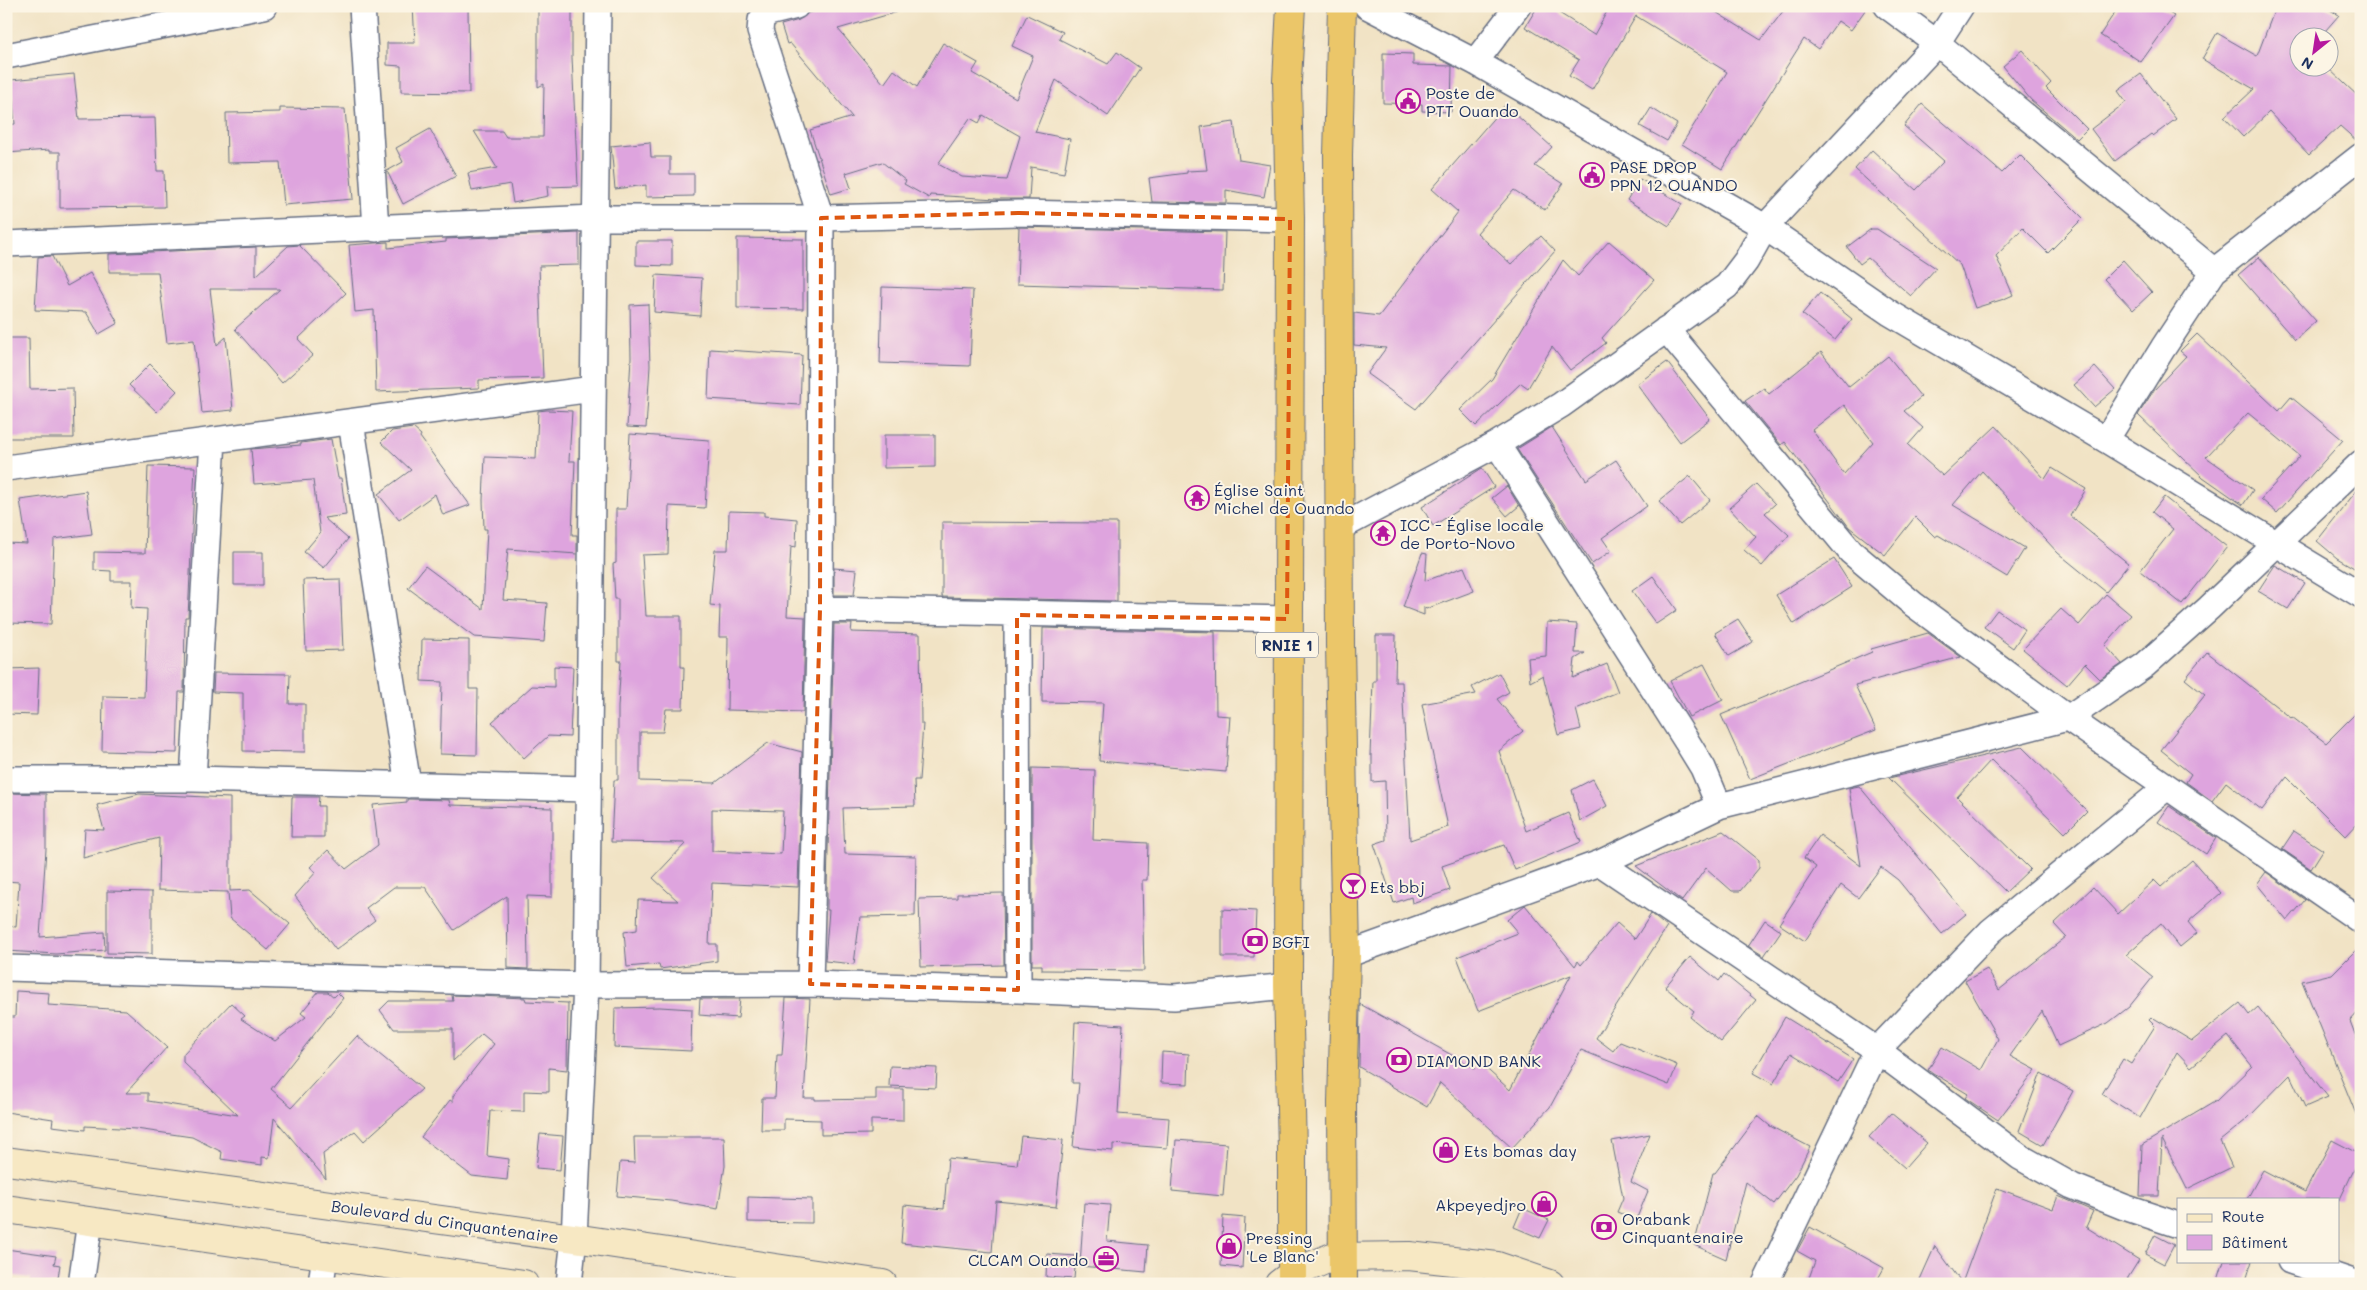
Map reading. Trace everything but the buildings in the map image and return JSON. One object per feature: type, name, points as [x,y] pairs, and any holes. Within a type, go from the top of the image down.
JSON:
[{"type":"highway","name":"RNIE 1","points":[[1287,1280],[1292,1150],[1288,986],[1287,619],[1290,546],[1290,219],[1287,81],[1291,6]]},
{"type":"highway","name":"RNIE 1","points":[[1342,6],[1338,155],[1340,645],[1346,955],[1342,1103],[1343,1284]]},
{"type":"main road","name":"Boulevard du Cinquantenaire","points":[[6,1162],[574,1238],[883,1284]]},
{"type":"main road","points":[[6,1209],[524,1284]]},
{"type":"main road","points":[[1287,1280],[1323,1260],[1342,1257],[1409,1256],[1497,1266],[1550,1284]]},
{"type":"street","points":[[6,56],[264,6]]},
{"type":"street","points":[[362,6],[376,229]]},
{"type":"street","points":[[569,1284],[574,1238],[586,985],[598,6]]},
{"type":"street","points":[[796,6],[768,13],[761,20],[760,31],[820,218],[820,610],[810,984]]},
{"type":"street","points":[[1367,6],[1475,62],[1765,227],[1890,313],[2106,440],[2361,595]]},
{"type":"street","points":[[1475,62],[1518,6]]},
{"type":"street","points":[[1887,6],[1937,43],[2214,271]]},
{"type":"street","points":[[1341,527],[1497,444],[1561,405],[1727,286],[1746,261],[1765,227],[1937,43],[1961,6]]},
{"type":"street","points":[[2106,440],[2163,348],[2214,271],[2361,156]]},
{"type":"street","points":[[6,244],[595,218],[820,218],[1019,213],[1290,219]]},
{"type":"street","points":[[1666,329],[1851,552],[1913,604],[2068,718],[2361,921]]},
{"type":"street","points":[[6,468],[592,389]]},
{"type":"street","points":[[351,422],[408,785]]},
{"type":"street","points":[[193,779],[213,440]]},
{"type":"street","points":[[1497,444],[1699,762],[1719,806]]},
{"type":"street","points":[[1346,955],[1600,863],[1719,806],[2068,718],[2145,665],[2209,608],[2361,463]]},
{"type":"street","points":[[820,610],[1287,619]]},
{"type":"street","points":[[1017,614],[1018,990]]},
{"type":"street","points":[[6,779],[193,779],[587,790]]},
{"type":"street","points":[[1765,1284],[1877,1050],[1991,931],[2167,787]]},
{"type":"street","points":[[1600,863],[1877,1050],[2020,1158],[2072,1186],[2124,1207],[2177,1225]]},
{"type":"street","points":[[6,968],[586,985],[810,984],[1174,997],[1288,986]]},
{"type":"street","points":[[81,1284],[90,1221]]},
{"type":"street","points":[[321,1284],[324,1254]]},
{"type":"street","points":[[2293,1262],[2358,1284]]},
{"type":"highlighted area","points":[[1019,213],[1290,219],[1287,619],[1017,615],[1018,990],[810,984],[820,609],[821,218]]},
{"type":"place","name":"Poste de PTT Ouando","points":[[1408,101]]},
{"type":"place","name":"PASE DROP PPN 12 OUANDO","points":[[1592,175]]},
{"type":"place","name":"Église Saint Michel de Ouando","points":[[1197,498]]},
{"type":"place","name":"ICC - Église locale de Porto-Novo","points":[[1383,533]]},
{"type":"place","name":"Ets bbj","points":[[1353,886]]},
{"type":"place","name":"BGFI","points":[[1255,941]]},
{"type":"place","name":"DIAMOND BANK","points":[[1399,1060]]},
{"type":"place","name":"Ets bomas day","points":[[1446,1150]]},
{"type":"place","name":"Akpeyedjro","points":[[1544,1204]]},
{"type":"place","name":"Orabank Cinquantenaire","points":[[1604,1227]]},
{"type":"place","name":"Pressing 'Le Blanc'","points":[[1229,1246]]},
{"type":"place","name":"CLCAM Ouando","points":[[1106,1259]]}]
